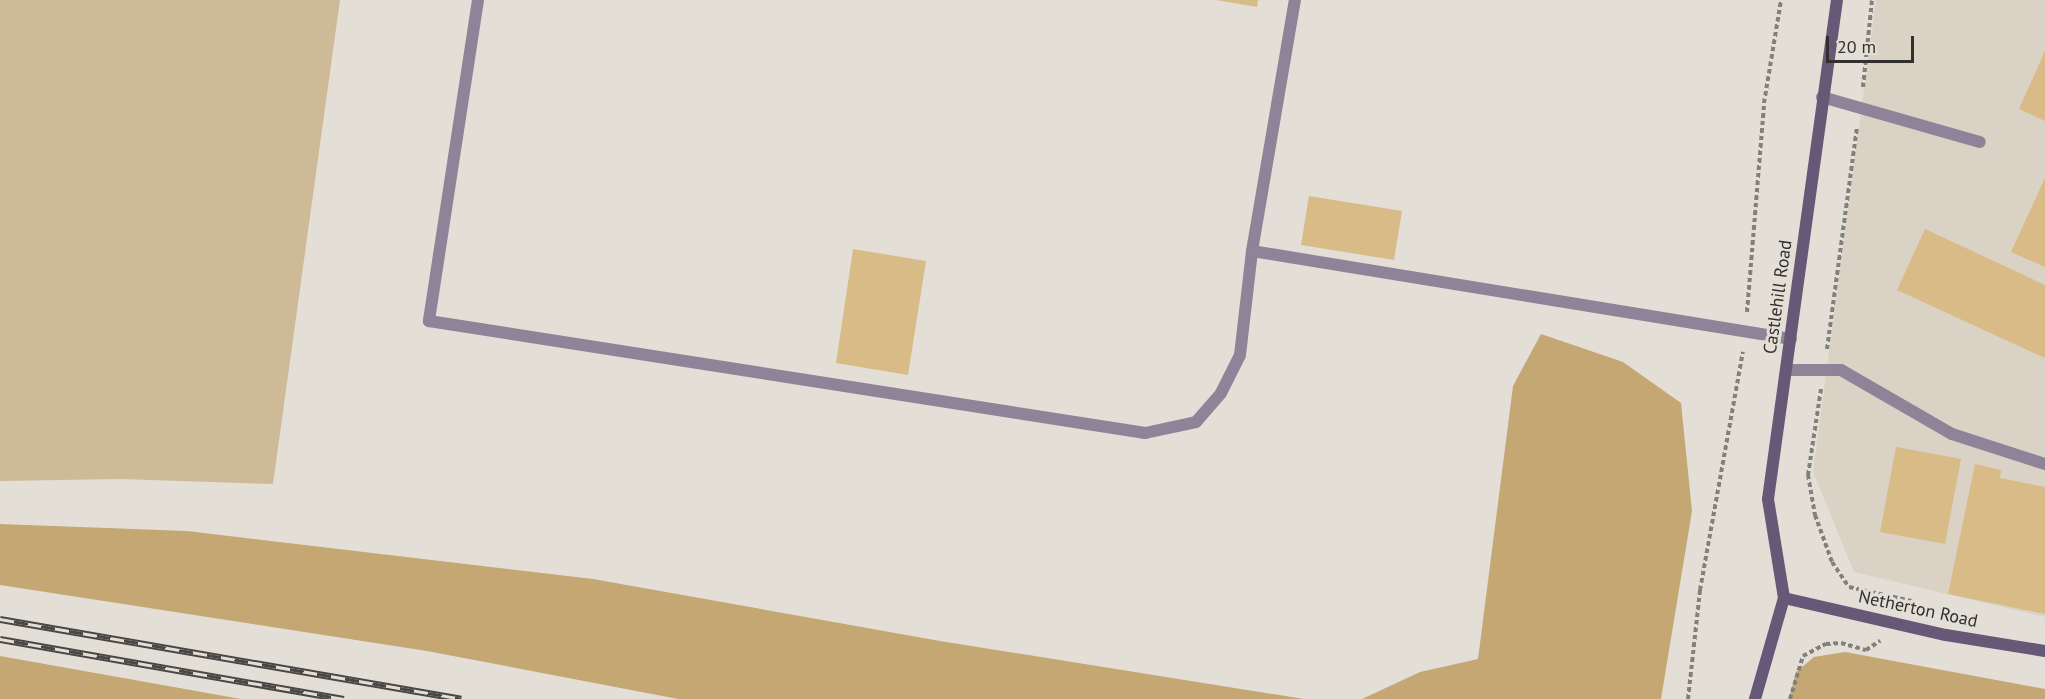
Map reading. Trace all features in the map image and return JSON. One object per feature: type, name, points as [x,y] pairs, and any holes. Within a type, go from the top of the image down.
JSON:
[{"type":"main road","name":"Castlehill Road","points":[[1784,598],[1768,499],[1837,0]]},
{"type":"main road","name":"Netherton Road","points":[[1784,598],[1907,626],[2045,651]]},
{"type":"main road","points":[[1755,699],[1784,598]]},
{"type":"lane","points":[[478,0],[429,321],[1145,433],[1196,422],[1221,393],[1240,355],[1251,251],[1295,0]]},
{"type":"lane","points":[[1822,97],[1980,141]]},
{"type":"lane","points":[[1251,251],[1791,339]]},
{"type":"lane","points":[[1786,370],[1841,370],[1952,434],[2045,464]]},
{"type":"path","points":[[1790,699],[1803,656],[1826,644],[1841,642],[1866,650],[1907,626],[1911,601],[1849,587],[1832,562],[1815,515],[1808,475],[1861,108],[1872,0]]},
{"type":"shaded area","points":[[0,0],[340,0],[273,484],[121,479],[0,481]]},
{"type":"shaded area","points":[[1876,0],[2045,0],[2045,617],[1854,572],[1813,472]]},
{"type":"shaded area","points":[[1541,334],[1623,362],[1681,403],[1692,511],[1661,699],[1362,699],[1420,672],[1478,659],[1513,386]]},
{"type":"shaded area","points":[[0,524],[187,531],[593,579],[940,641],[1304,699],[678,699],[427,651],[0,585]]},
{"type":"shaded area","points":[[1845,652],[2045,689],[2045,699],[1789,699],[1796,672],[1814,657]]},
{"type":"shaded area","points":[[0,656],[241,699],[0,699]]},
{"type":"building","points":[[1216,0],[1258,0],[1257,7]]},
{"type":"building","points":[[2045,51],[2045,121],[2019,109]]},
{"type":"building","points":[[2045,178],[2045,267],[2011,252]]},
{"type":"building","points":[[1309,196],[1402,211],[1394,260],[1301,245]]},
{"type":"building","points":[[1925,229],[2045,285],[2045,358],[1897,290]]},
{"type":"building","points":[[853,249],[926,261],[908,375],[836,363]]},
{"type":"building","points":[[1896,447],[1961,459],[1945,544],[1880,532]]},
{"type":"building","points":[[1975,464],[2001,470],[2000,478],[2045,487],[2045,614],[1948,594]]},
{"type":"railway","points":[[0,619],[461,699]]},
{"type":"railway","points":[[0,639],[344,699]]}]
